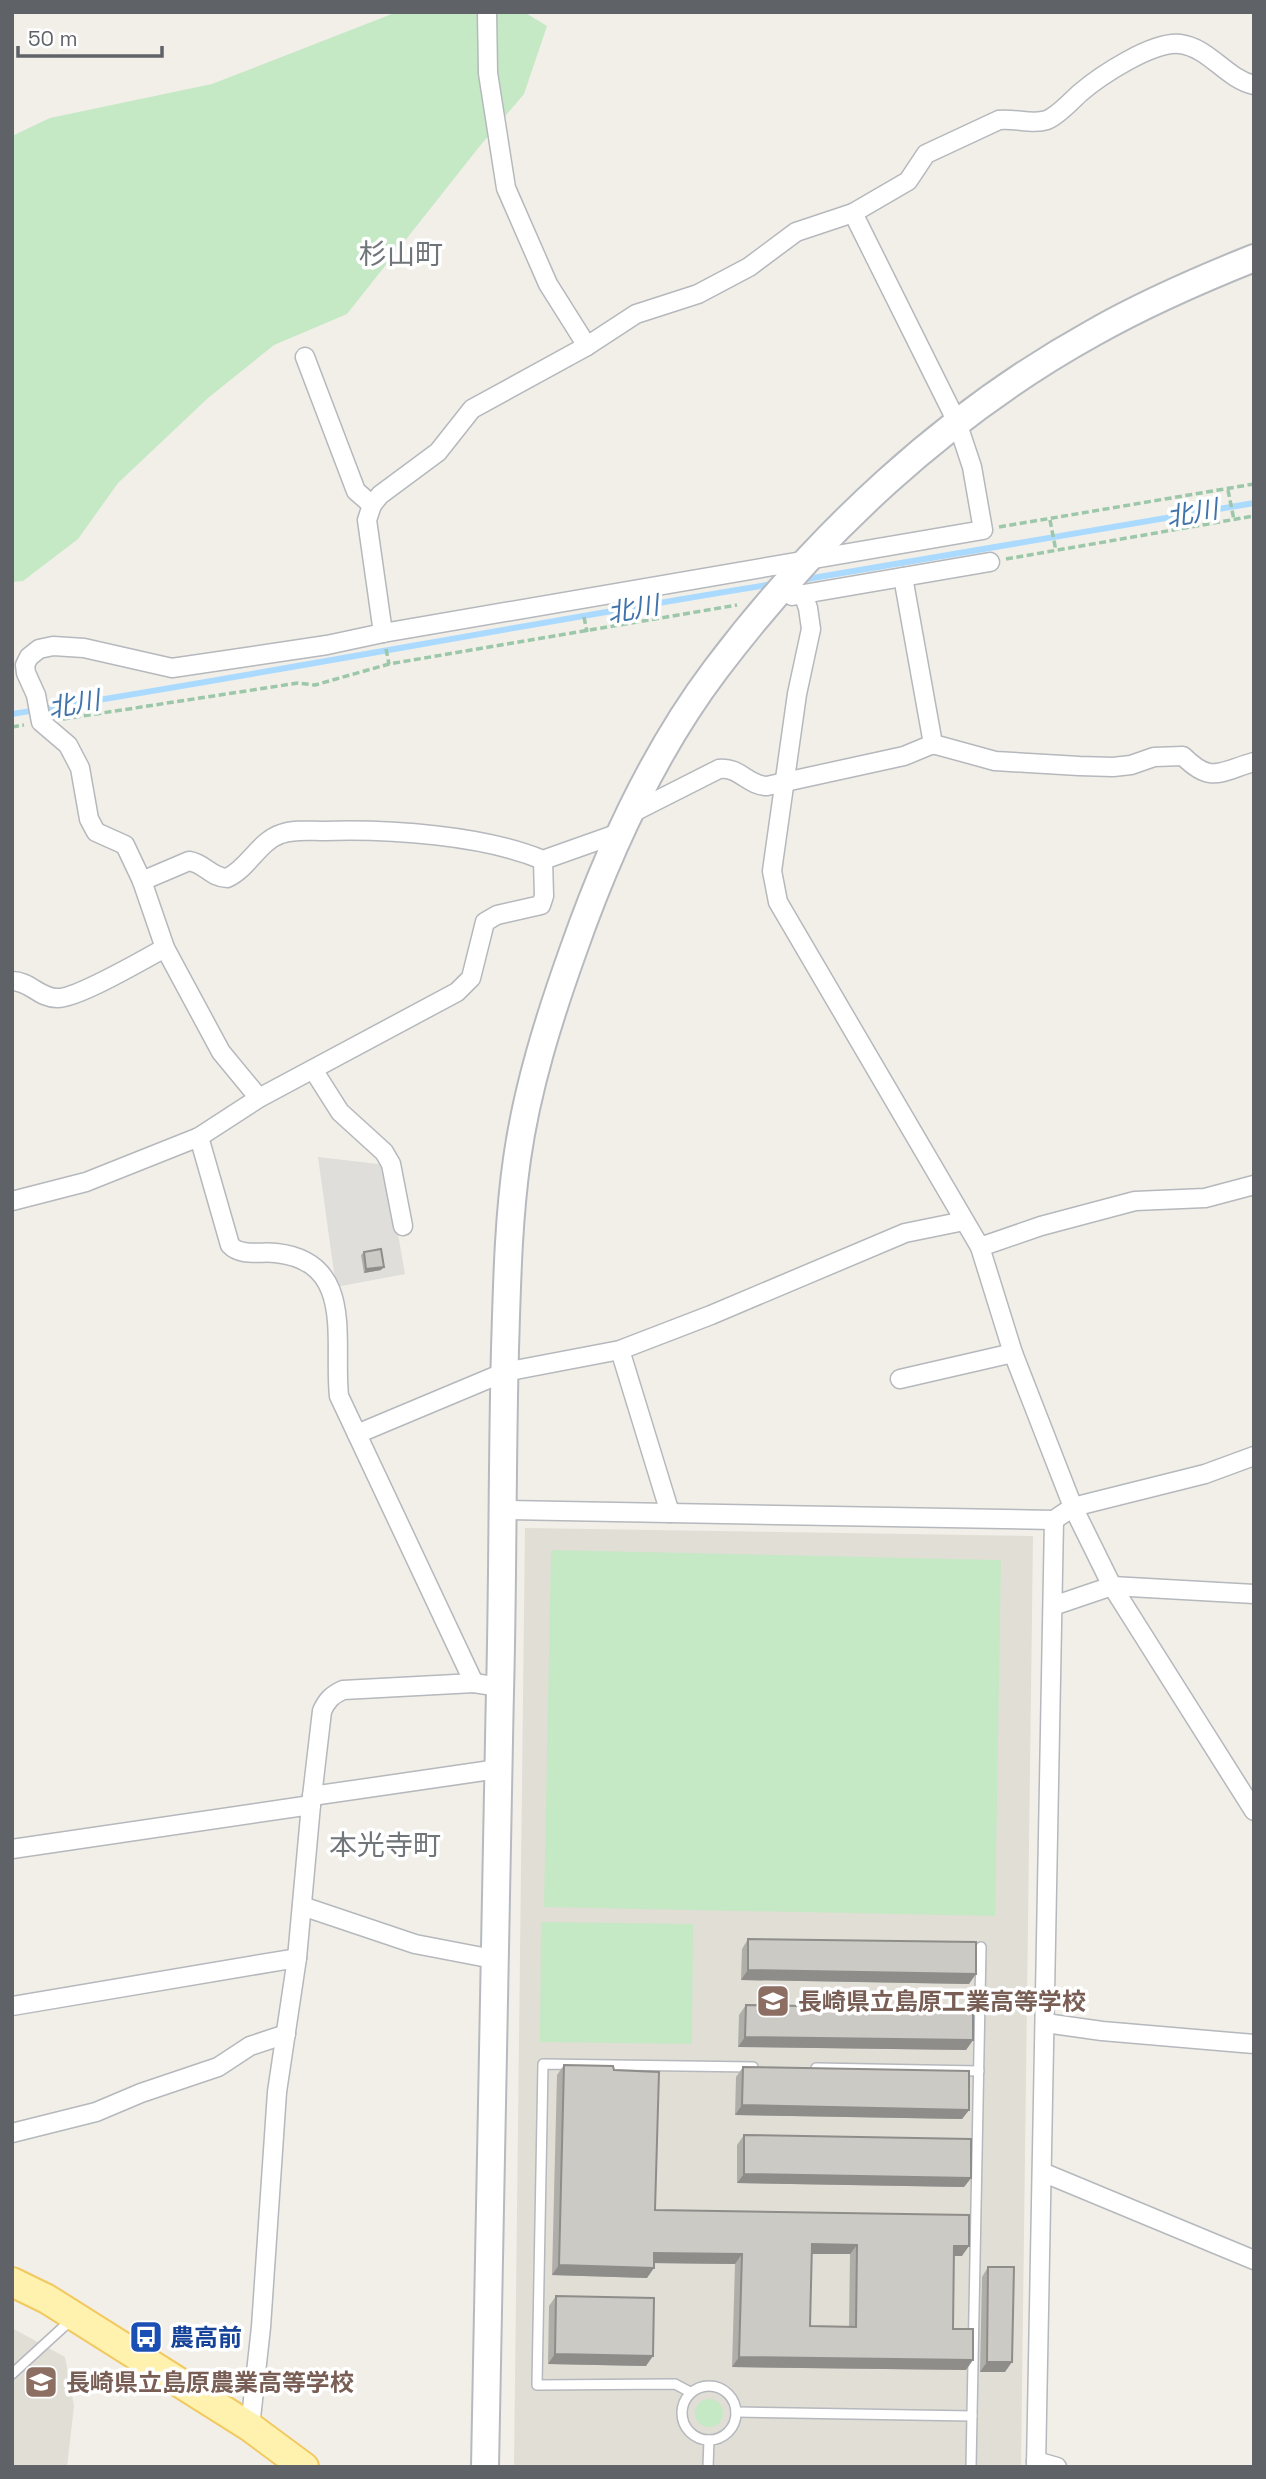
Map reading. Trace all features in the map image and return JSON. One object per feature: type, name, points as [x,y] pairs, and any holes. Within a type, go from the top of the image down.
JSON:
[{"type":"main road","points":[[12,2282],[47,2299],[250,2427],[304,2467]]},
{"type":"street","points":[[487,12],[488,73],[506,188],[548,284],[587,346]]},
{"type":"street","points":[[383,633],[367,520],[372,505],[380,495],[438,452],[472,409],[587,346],[636,314],[698,293],[749,267],[796,232],[853,214],[908,181],[926,154],[999,120],[1010,118],[1037,122],[1049,119],[1117,66],[1166,44],[1191,47],[1205,54],[1234,78],[1254,85]]},
{"type":"street","points":[[259,1098],[221,1052],[165,948],[142,881],[125,845],[96,832],[89,819],[80,768],[68,745],[40,719],[36,695],[19,675],[29,657],[39,649],[53,646],[84,648],[172,668],[327,645],[383,633],[983,530],[972,467],[957,422],[853,214]]},
{"type":"street","points":[[485,2467],[508,1256],[517,1158],[533,1083],[551,1017],[591,899],[627,822],[676,730],[715,671],[787,594],[807,561],[895,474],[957,422],[1086,337],[1133,310],[1254,258]]},
{"type":"street","points":[[305,357],[356,491],[372,505]]},
{"type":"street","points":[[787,594],[990,562]]},
{"type":"street","points":[[903,577],[933,744]]},
{"type":"street","points":[[787,594],[808,608],[811,629],[797,694],[772,871],[778,902],[980,1247],[1013,1353],[1073,1507],[1112,1586],[1254,1811]]},
{"type":"street","points":[[142,881],[189,861],[200,864],[217,877],[227,878],[274,837],[290,832],[354,830],[464,840],[522,851],[543,860],[627,822],[719,769],[736,771],[762,786],[904,756],[933,744],[995,761],[1079,766],[1113,767],[1131,765],[1154,757],[1183,755],[1198,771],[1210,775],[1254,762]]},
{"type":"street","points":[[12,1201],[86,1182],[199,1137],[259,1098],[314,1071],[457,992],[471,978],[485,922],[497,915],[541,905],[544,896],[543,860]]},
{"type":"street","points":[[12,981],[22,982],[50,997],[64,998],[109,979],[165,948]]},
{"type":"street","points":[[314,1071],[340,1112],[384,1152],[391,1164],[403,1226]]},
{"type":"street","points":[[199,1137],[230,1245],[238,1251],[277,1253],[302,1258],[318,1269],[331,1290],[339,1320],[337,1380],[340,1396],[474,1683]]},
{"type":"street","points":[[980,1247],[1041,1226],[1135,1201],[1205,1198],[1254,1185]]},
{"type":"street","points":[[357,1434],[505,1373],[620,1350],[711,1315],[905,1233],[964,1221]]},
{"type":"street","points":[[620,1350],[670,1513]]},
{"type":"street","points":[[900,1379],[1013,1353]]},
{"type":"street","points":[[502,1510],[1054,1520],[1073,1507],[1205,1474],[1254,1456]]},
{"type":"street","points":[[1054,1520],[1036,2464],[1057,2467]]},
{"type":"street","points":[[1052,1606],[1112,1586],[1254,1594]]},
{"type":"street","points":[[250,2427],[261,2327],[277,2092],[297,1958],[322,1711],[327,1700],[343,1690],[474,1683],[500,1686]]},
{"type":"street","points":[[12,1849],[498,1769]]},
{"type":"street","points":[[302,1906],[415,1944],[493,1959]]},
{"type":"street","points":[[12,2006],[297,1958]]},
{"type":"street","points":[[1045,2023],[1102,2031],[1254,2044]]},
{"type":"street","points":[[12,2133],[96,2112],[141,2093],[218,2067],[250,2046],[286,2034]]},
{"type":"street","points":[[1042,2172],[1254,2260]]},
{"type":"lane","points":[[971,2467],[981,1947]]},
{"type":"lane","points":[[690,2392],[675,2384],[537,2385],[543,2064],[761,2067]]},
{"type":"lane","points":[[802,2068],[979,2071]]},
{"type":"lane","points":[[12,2374],[75,2317]]},
{"type":"lane","points":[[716,2386],[730,2396],[736,2412],[731,2429],[725,2435],[709,2440],[699,2439],[685,2427],[681,2409],[690,2392],[698,2387],[716,2386]]},
{"type":"lane","points":[[736,2412],[972,2416]]},
{"type":"lane","points":[[708,2467],[709,2440]]},
{"type":"path","points":[[983,530],[1051,522],[1254,484]]},
{"type":"path","points":[[1228,490],[1234,520]]},
{"type":"path","points":[[990,562],[1254,516]]},
{"type":"path","points":[[1051,522],[1055,549]]},
{"type":"path","points":[[40,719],[298,683],[315,685],[390,664],[587,632],[787,594]]},
{"type":"path","points":[[586,626],[587,632]]},
{"type":"path","points":[[388,659],[390,664]]},
{"type":"shaded area","points":[[318,1157],[386,1165],[405,1274],[336,1287]]},
{"type":"shaded area","name":"長崎県立島原工業高等学校","points":[[525,1528],[1033,1536],[1021,2467],[514,2467]]},
{"type":"shaded area","name":"長崎県立島原農業高等学校","points":[[12,2328],[65,2357],[74,2406],[67,2467],[12,2467]]},
{"type":"green space","points":[[397,12],[524,12],[547,26],[524,94],[347,314],[274,345],[208,398],[118,483],[78,539],[23,581],[12,582],[12,136],[50,118],[212,84]]},
{"type":"green space","points":[[551,1550],[1001,1560],[995,1916],[544,1907]]},
{"type":"green space","points":[[541,1922],[693,1924],[692,2044],[540,2042]]},
{"type":"green space","points":[[709,2399],[719,2403],[723,2413],[719,2423],[709,2427],[699,2423],[695,2413],[699,2403]]},
{"type":"building","points":[[381,1249],[384,1267],[366,1269],[364,1252]]},
{"type":"building","points":[[748,1939],[976,1942],[976,1974],[748,1970]]},
{"type":"building","points":[[746,2005],[973,2009],[973,2040],[745,2037]]},
{"type":"building","points":[[564,2065],[613,2066],[614,2070],[659,2072],[655,2210],[969,2215],[969,2246],[954,2246],[953,2329],[973,2329],[973,2360],[739,2357],[742,2254],[654,2253],[654,2268],[559,2265]],"holes":[[[812,2244],[857,2245],[856,2327],[810,2326]]]},
{"type":"building","points":[[743,2067],[969,2071],[969,2110],[742,2105]]},
{"type":"building","points":[[744,2135],[971,2139],[971,2178],[744,2174]]},
{"type":"building","points":[[988,2267],[1014,2267],[1012,2362],[987,2362]]},
{"type":"building","points":[[556,2296],[654,2298],[653,2356],[555,2354]]},
{"type":"waterway","name":"北川","points":[[801,580],[1254,503]]},
{"type":"waterway","name":"北川","points":[[12,714],[773,584]]},
{"type":"place","name":"長崎県立島原工業高等学校","points":[[773,2001]]},
{"type":"place","name":"農高前","points":[[146,2337]]},
{"type":"place","name":"長崎県立島原農業高等学校","points":[[41,2382]]},
{"type":"district","name":"杉山町","points":[[401,254]]},
{"type":"district","name":"本光寺町","points":[[385,1845]]}]
